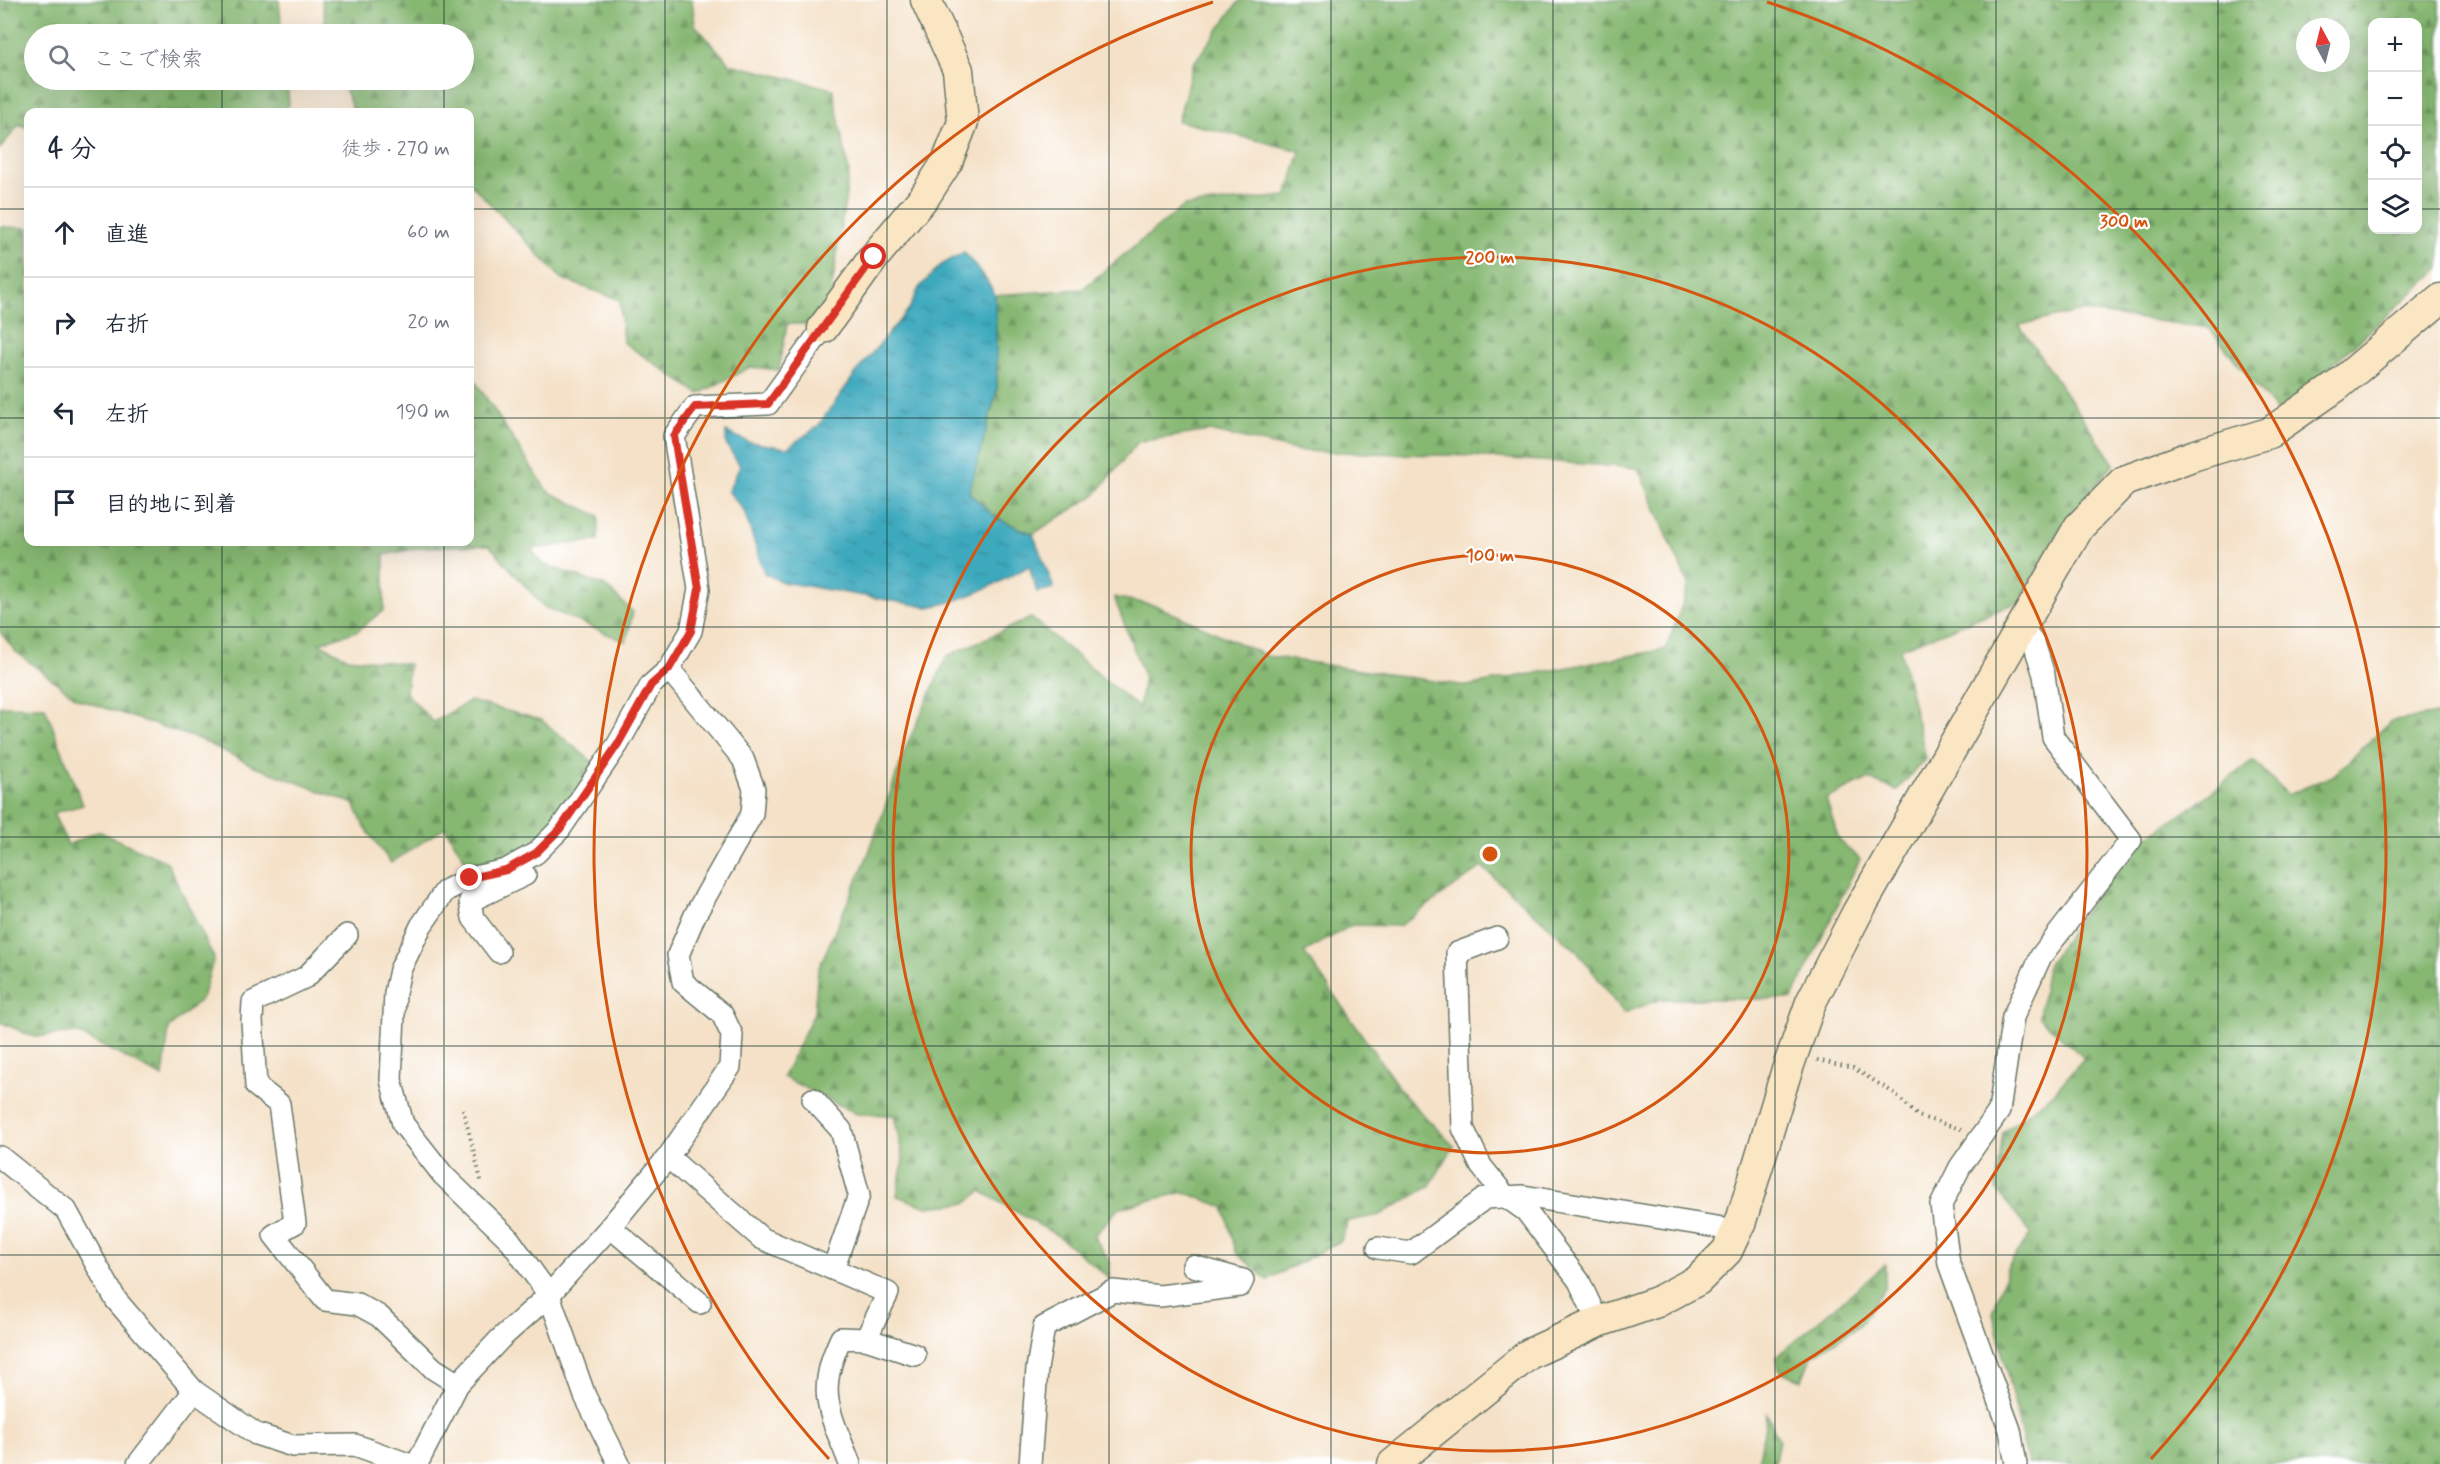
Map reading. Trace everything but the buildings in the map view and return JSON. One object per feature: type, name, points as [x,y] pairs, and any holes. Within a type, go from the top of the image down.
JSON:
[{"type":"street","points":[[619,1464],[585,1396],[549,1295],[509,1239],[443,1175],[403,1124],[391,1080],[395,993],[400,970],[421,926],[445,891],[470,878],[506,870],[536,853],[560,829],[618,744],[651,685],[669,669],[691,631],[699,589],[674,436],[695,407],[768,404],[874,257],[925,196],[947,162],[963,122],[958,70],[926,0]]},
{"type":"street","points":[[1393,1464],[1529,1354],[1598,1322],[1658,1302],[1698,1280],[1727,1251],[1735,1235],[1792,1054],[1811,1002],[1857,913],[2022,630],[2079,527],[2124,481],[2195,455],[2269,433],[2337,386],[2440,299]]},
{"type":"street","points":[[2016,1464],[2010,1430],[1948,1264],[1941,1205],[1960,1167],[1999,1111],[2013,1017],[2041,957],[2131,840],[2053,737],[2044,675],[2034,643],[2022,630]]},
{"type":"street","points":[[417,1464],[458,1384],[500,1339],[549,1295],[610,1227],[668,1157],[730,1067],[732,1035],[723,1014],[683,982],[678,955],[695,915],[752,814],[754,789],[743,759],[669,669]]},
{"type":"street","points":[[499,952],[472,918],[470,901],[542,867],[559,837],[560,829]]},
{"type":"street","points":[[347,935],[306,976],[254,1002],[252,1021],[256,1086],[279,1104],[295,1223],[274,1235],[325,1300],[357,1304],[379,1316],[434,1369],[458,1384]]},
{"type":"street","points":[[1497,938],[1456,953],[1463,1128],[1481,1166],[1506,1197],[1526,1211],[1579,1281],[1598,1322]]},
{"type":"street","points":[[813,1099],[841,1130],[859,1195],[833,1269]]},
{"type":"street","points":[[0,1157],[66,1210],[116,1300],[194,1391],[256,1434],[293,1446],[355,1445],[408,1464]]},
{"type":"street","points":[[668,1157],[760,1238],[888,1293],[866,1339]]},
{"type":"street","points":[[1378,1248],[1411,1253],[1485,1198],[1522,1196],[1717,1227],[1735,1235]]},
{"type":"street","points":[[610,1227],[700,1303]]},
{"type":"street","points":[[1030,1464],[1037,1369],[1044,1327],[1113,1291],[1160,1296],[1240,1286],[1243,1280],[1193,1266]]},
{"type":"street","points":[[850,1464],[826,1400],[829,1364],[840,1338],[866,1339],[915,1355]]},
{"type":"street","points":[[138,1464],[194,1391]]},
{"type":"path","points":[[1792,1054],[1853,1068],[1894,1093],[1918,1116],[1981,1135]]},
{"type":"path","points":[[463,1109],[485,1196]]},
{"type":"green space","points":[[0,0],[279,0],[281,24],[24,24],[24,90],[288,90],[289,105],[287,108],[24,108],[24,126],[19,124],[0,149]]},
{"type":"green space","points":[[322,0],[692,0],[695,25],[730,64],[833,89],[849,173],[830,301],[807,324],[787,324],[779,370],[750,367],[699,394],[623,342],[620,300],[562,279],[474,187],[474,108],[352,107],[346,90],[474,90],[474,24],[326,24]]},
{"type":"green space","points":[[1240,0],[2440,0],[2440,268],[2278,413],[2209,328],[2082,311],[2019,325],[2114,464],[2063,523],[2019,602],[1900,649],[1926,758],[1897,790],[1868,779],[1826,799],[1839,840],[1860,859],[1792,999],[1661,999],[1624,1013],[1578,952],[1482,867],[1399,926],[1352,925],[1304,952],[1404,1095],[1454,1146],[1429,1187],[1380,1215],[1348,1221],[1341,1241],[1267,1280],[1236,1252],[1224,1207],[1184,1192],[1119,1208],[1094,1236],[1110,1263],[1109,1278],[1058,1236],[981,1191],[967,1203],[927,1207],[897,1196],[903,1159],[894,1115],[857,1114],[783,1077],[814,1013],[818,970],[868,855],[907,745],[947,656],[1031,618],[1139,708],[1144,676],[1114,597],[1157,606],[1267,656],[1467,686],[1666,649],[1689,586],[1638,468],[1472,456],[1300,451],[1209,431],[1138,442],[1095,495],[1033,534],[998,519],[969,493],[997,390],[995,295],[1082,289],[1184,206],[1287,196],[1300,151],[1178,121],[1193,64]]},
{"type":"green space","points":[[0,227],[24,228],[24,546],[456,546],[424,547],[384,555],[384,610],[357,631],[319,643],[347,658],[409,664],[406,693],[433,722],[470,701],[541,720],[594,763],[539,864],[511,877],[499,863],[469,867],[445,827],[391,863],[364,826],[354,804],[254,766],[201,740],[78,699],[16,652],[0,632]]},
{"type":"green space","points":[[474,379],[547,491],[599,516],[598,540],[531,549],[542,564],[605,586],[633,612],[626,642],[544,607],[489,545],[474,545]]},
{"type":"green space","points":[[0,706],[45,707],[83,805],[53,813],[68,845],[98,831],[167,862],[214,958],[202,998],[169,1028],[163,1077],[77,1033],[34,1037],[0,1022]]},
{"type":"green space","points":[[2437,714],[2440,717],[2440,1464],[2028,1464],[1993,1313],[2007,1268],[2031,1233],[1996,1189],[2003,1132],[2053,1094],[2084,1058],[2039,1017],[2047,966],[2101,888],[2139,843],[2196,804],[2253,760],[2288,795],[2334,775],[2390,722]]},
{"type":"green space","points":[[1885,1265],[1885,1288],[1860,1325],[1811,1357],[1802,1380],[1779,1371],[1777,1356]]},
{"type":"green space","points":[[1767,1414],[1779,1440],[1774,1464],[1758,1464]]},
{"type":"water","points":[[964,252],[995,295],[997,390],[969,493],[998,519],[1033,534],[1054,588],[1037,592],[1029,566],[967,597],[928,607],[782,582],[764,573],[744,511],[728,491],[740,466],[726,444],[726,432],[749,442],[787,448],[818,426],[858,370],[909,309],[919,288],[941,265]]},
{"type":"route","points":[[470,878],[506,870],[536,853],[560,829],[618,744],[651,685],[669,669],[691,631],[699,589],[685,489],[674,436],[695,407],[768,404],[874,257]]}]
